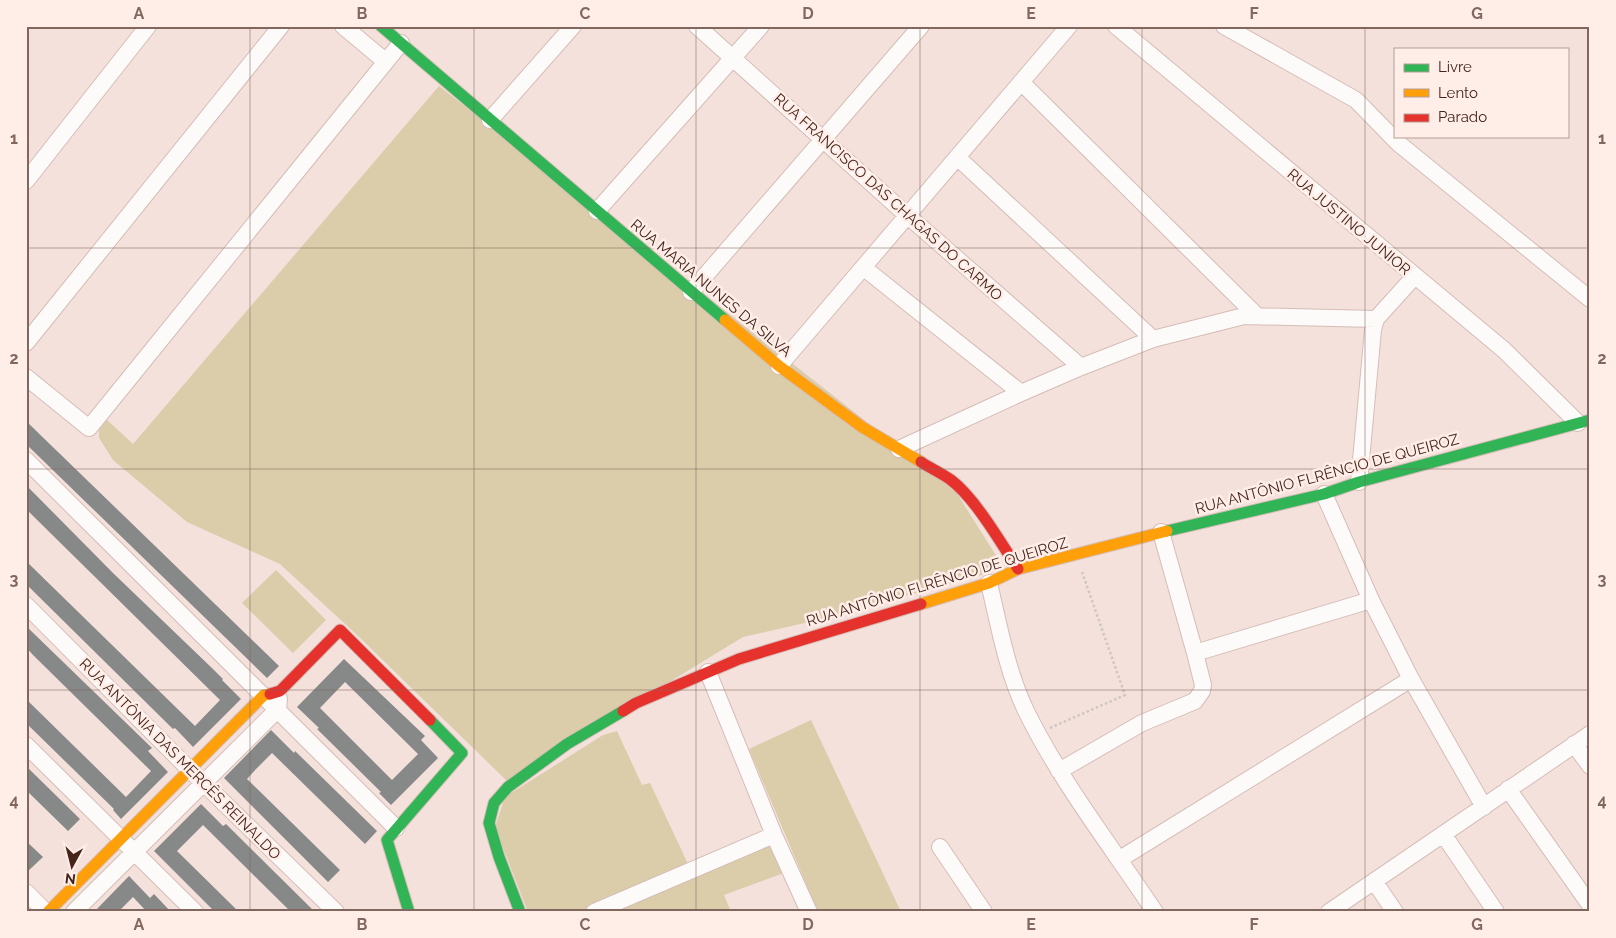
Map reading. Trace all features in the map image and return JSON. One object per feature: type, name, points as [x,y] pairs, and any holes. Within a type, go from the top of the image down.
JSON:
[{"type":"street","points":[[26,180],[148,26]]},
{"type":"street","points":[[26,343],[281,26]]},
{"type":"street","points":[[343,26],[385,61]]},
{"type":"street","points":[[490,120],[573,26]]},
{"type":"street","name":"RUA FRANCISCO DAS CHAGAS DO CARMO","points":[[697,26],[908,216],[1080,367]]},
{"type":"street","points":[[597,211],[761,26]]},
{"type":"street","points":[[691,292],[921,26]]},
{"type":"street","points":[[779,366],[1069,26]]},
{"type":"street","name":"RUA JUSTINO JUNIOR","points":[[1116,26],[1414,277],[1504,350],[1586,423]]},
{"type":"street","points":[[1224,26],[1356,100],[1398,142],[1590,299]]},
{"type":"street","name":"RUA MARIA NUNES DA SILVA","points":[[383,27],[779,366],[862,427],[951,480],[993,531],[1018,570]]},
{"type":"street","points":[[27,380],[88,428],[401,43]]},
{"type":"street","points":[[1021,82],[1256,316]]},
{"type":"street","points":[[957,157],[1153,340]]},
{"type":"street","points":[[864,268],[1021,393]]},
{"type":"street","points":[[1359,482],[1371,341],[1376,319],[1414,277]]},
{"type":"street","points":[[899,449],[1080,367],[1153,340],[1244,316],[1376,319]]},
{"type":"street","name":"RUA ANTÔNIO FLRÊNCIO DE QUEIROZ","points":[[520,912],[499,857],[489,822],[494,803],[508,787],[567,744],[636,703],[738,659],[990,583],[1018,570],[1161,532],[1324,494],[1359,482],[1586,423]]},
{"type":"street","points":[[26,460],[396,828]]},
{"type":"street","points":[[1324,494],[1371,600],[1411,679],[1484,807]]},
{"type":"street","points":[[1059,770],[1142,723],[1195,701],[1199,696],[1203,685],[1161,532]]},
{"type":"street","points":[[990,583],[1010,670],[1025,710],[1059,770],[1155,912]]},
{"type":"street","points":[[1195,653],[1371,600]]},
{"type":"street","name":"RUA ANTÔNIA DAS MERCÊS REINALDO","points":[[26,605],[189,770],[336,912]]},
{"type":"street","points":[[26,892],[47,912],[264,695],[280,691],[340,630],[462,753],[387,840],[409,912]]},
{"type":"street","points":[[708,672],[774,835],[809,912]]},
{"type":"street","points":[[1120,859],[1411,679]]},
{"type":"street","points":[[74,912],[278,709],[280,691]]},
{"type":"street","points":[[1329,912],[1590,734]]},
{"type":"street","points":[[1574,744],[1590,766]]},
{"type":"street","points":[[26,745],[195,912]]},
{"type":"street","points":[[1508,789],[1590,905]]},
{"type":"street","points":[[1443,834],[1496,912]]},
{"type":"street","points":[[594,912],[774,835]]},
{"type":"street","points":[[940,847],[984,912]]},
{"type":"street","points":[[1374,881],[1395,912]]},
{"type":"path","points":[[1038,733],[1125,695],[1076,554]]},
{"type":"shaded area","points":[[439,86],[956,492],[997,557],[995,567],[985,574],[822,619],[743,637],[507,781],[356,634],[280,564],[187,522],[113,460],[99,438],[99,420],[104,417],[133,444]]},
{"type":"shaded area","points":[[276,570],[326,620],[293,653],[242,603]]},
{"type":"shaded area","points":[[811,720],[901,912],[818,912],[749,749]]},
{"type":"shaded area","points":[[617,731],[642,785],[650,783],[689,866],[580,912],[528,912],[495,827],[505,797],[603,735]]},
{"type":"shaded area","points":[[771,841],[784,873],[724,895],[731,912],[612,912]]},
{"type":"building","points":[[26,421],[279,666],[267,678],[26,444]]},
{"type":"building","points":[[26,485],[113,573],[214,670],[241,699],[193,747],[26,584],[26,561],[195,726],[220,700],[26,509]]},
{"type":"building","points":[[26,626],[152,748],[148,751],[168,772],[121,819],[114,809],[26,723],[26,699],[126,797],[151,771],[26,647]]},
{"type":"building","points":[[344,659],[425,736],[421,740],[438,758],[391,805],[379,793],[381,792],[297,707]],"holes":[[[345,682],[418,754],[392,780],[320,708]]]},
{"type":"building","points":[[271,730],[377,831],[365,844],[272,753],[257,768],[247,779],[340,870],[328,882],[224,778]]},
{"type":"building","points":[[26,766],[80,819],[68,831],[26,790]]},
{"type":"building","points":[[201,804],[223,826],[226,824],[315,912],[291,912],[203,825],[177,851],[239,912],[215,912],[154,851]]},
{"type":"building","points":[[26,841],[43,857],[26,873]]},
{"type":"building","points":[[129,876],[150,898],[154,894],[171,912],[147,912],[133,897],[118,912],[94,912]]},
{"type":"traffic: fast","points":[[381,26],[725,320]]},
{"type":"traffic: fast","points":[[1167,531],[1324,494],[1359,482],[1590,420]]},
{"type":"traffic: fast","points":[[520,912],[499,857],[489,823],[494,803],[508,787],[567,744],[623,711]]},
{"type":"traffic: fast","points":[[409,912],[387,840],[462,753],[430,720]]},
{"type":"traffic: slow","points":[[725,320],[779,366],[862,427],[921,462]]},
{"type":"traffic: slow","points":[[921,604],[989,583],[1018,569],[1167,531]]},
{"type":"traffic: slow","points":[[48,912],[264,695],[270,694]]},
{"type":"traffic: jam","points":[[921,462],[951,480],[960,488],[987,521],[1018,569]]},
{"type":"traffic: jam","points":[[623,711],[636,703],[739,659],[921,604]]},
{"type":"traffic: jam","points":[[270,694],[280,691],[340,630],[430,720]]}]
